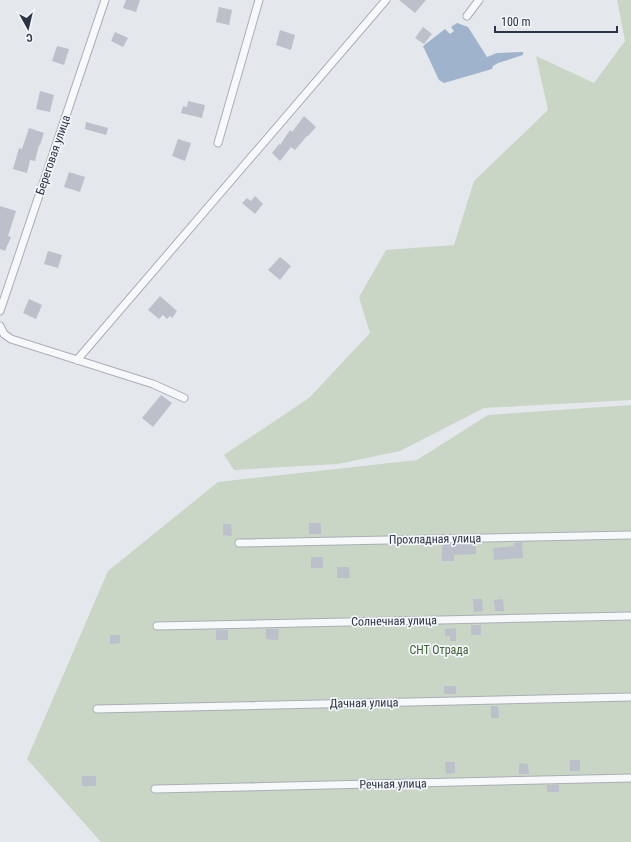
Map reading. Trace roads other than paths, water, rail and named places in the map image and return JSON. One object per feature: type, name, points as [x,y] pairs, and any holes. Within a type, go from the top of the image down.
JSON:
[{"type":"street","name":"Береговая улица","points":[[0,311],[105,0]]},
{"type":"street","points":[[218,143],[259,0]]},
{"type":"street","points":[[77,360],[386,0]]},
{"type":"street","points":[[467,16],[480,0]]},
{"type":"street","points":[[0,326],[4,334],[11,339],[154,384],[184,398]]},
{"type":"street","name":"Прохладная улица","points":[[239,543],[631,535]]},
{"type":"street","name":"Солнечная улица","points":[[157,626],[631,616]]},
{"type":"street","name":"Дачная улица","points":[[97,709],[631,697]]},
{"type":"street","name":"Речная улица","points":[[155,789],[631,778]]},
{"type":"water","points":[[457,23],[468,27],[487,57],[497,53],[523,52],[523,55],[498,63],[493,66],[492,69],[444,83],[439,80],[423,46],[445,29],[450,34],[454,31],[451,27]]},
{"type":"park label","name":"СНТ Отрада","points":[[439,650]]}]
